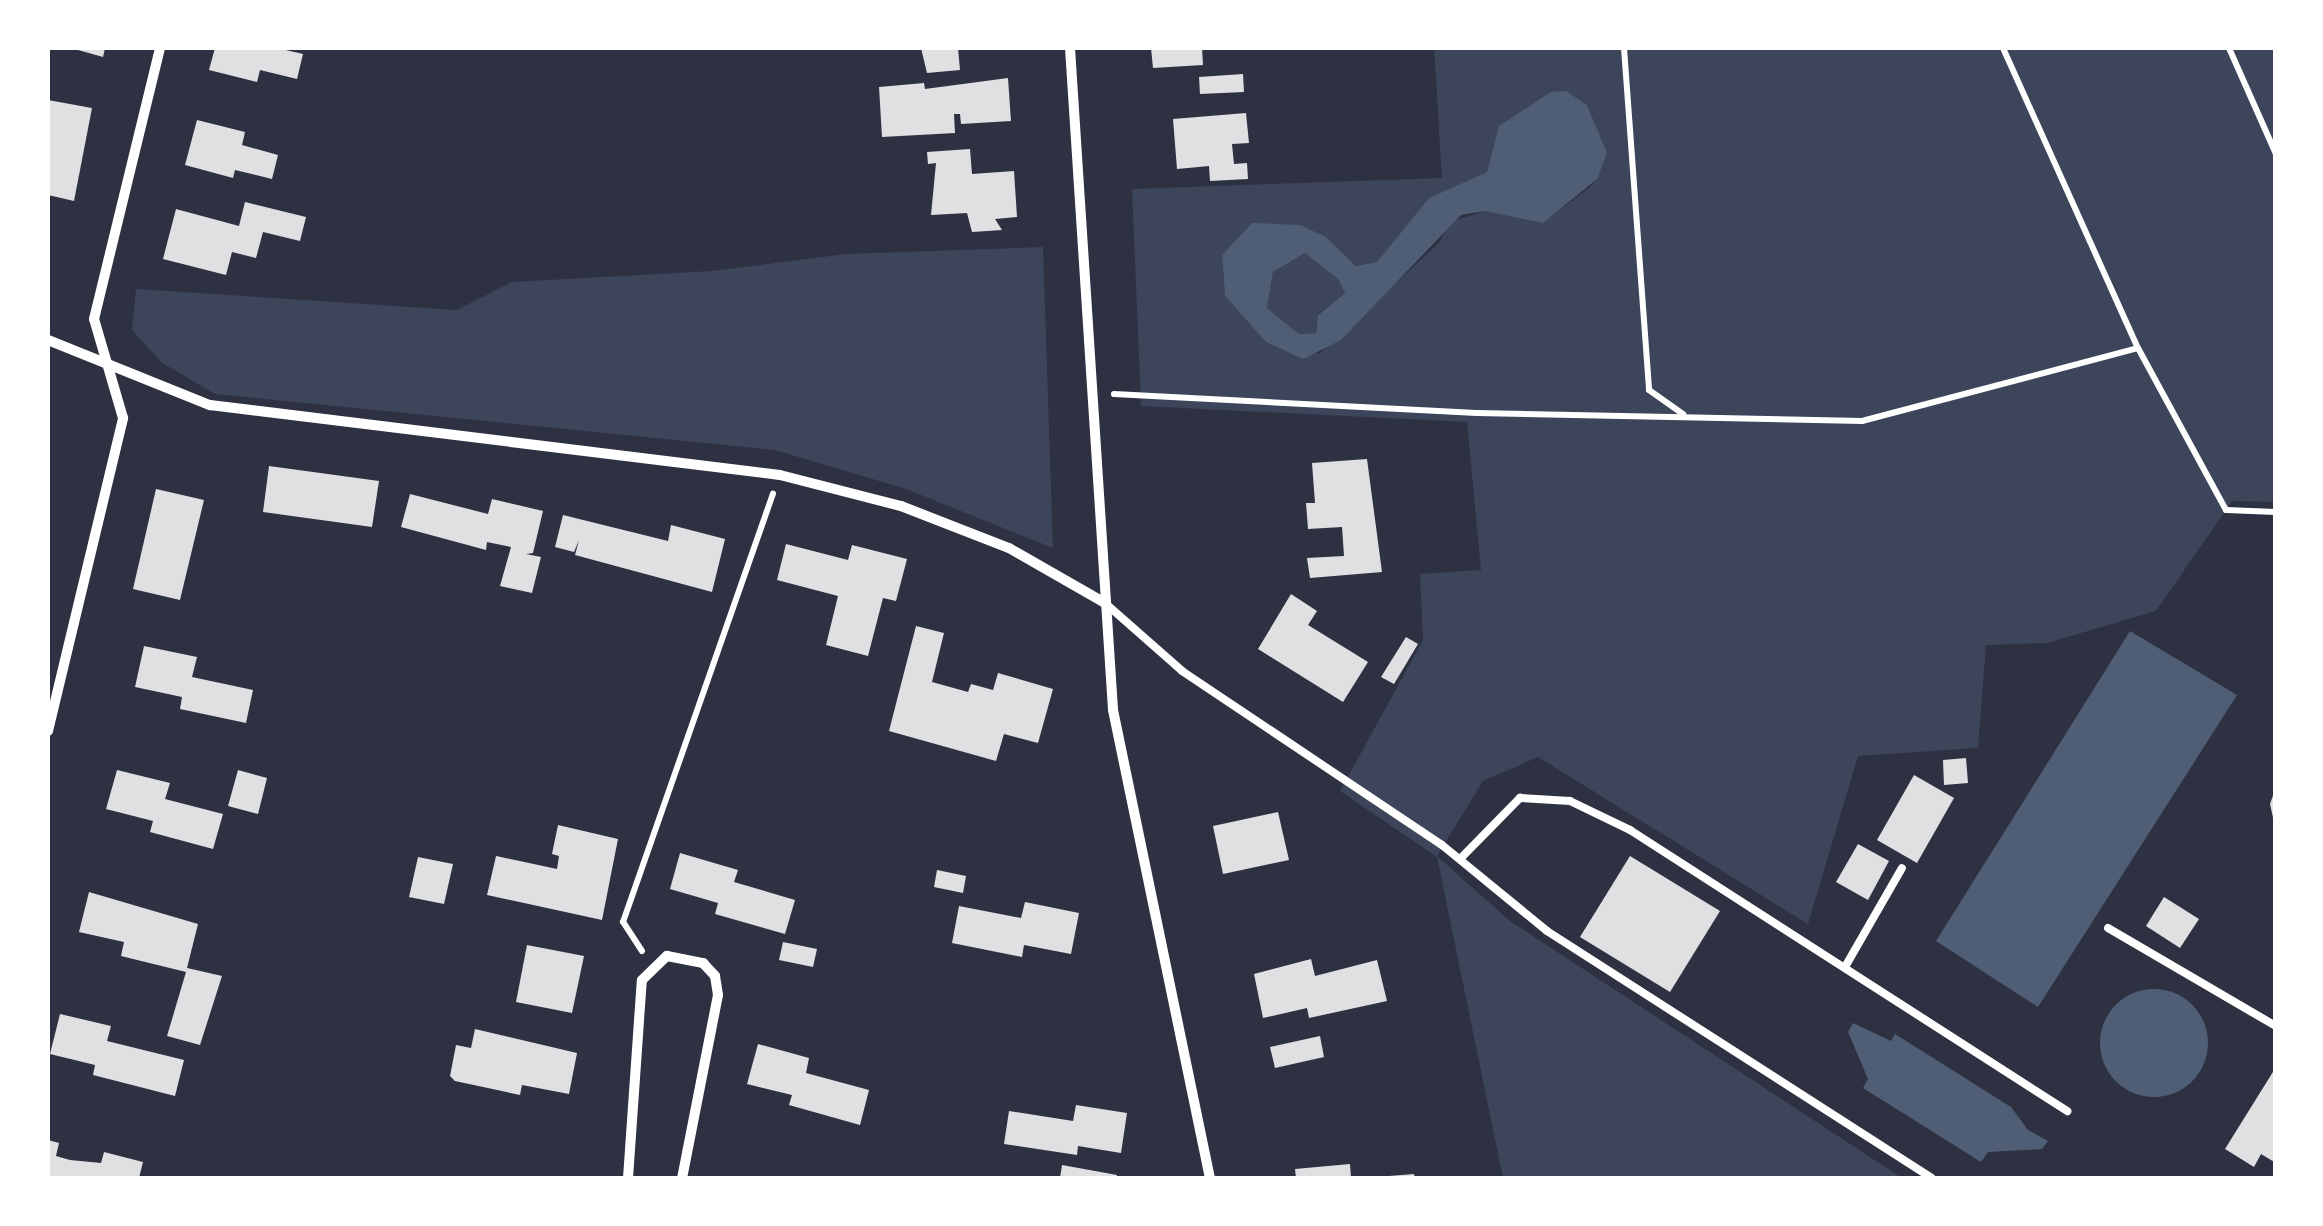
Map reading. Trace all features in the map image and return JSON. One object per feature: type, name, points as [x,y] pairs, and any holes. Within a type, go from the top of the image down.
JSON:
[{"type":"street","points":[[48,731],[123,418],[113,372],[94,319],[160,48]]},
{"type":"street","points":[[1070,48],[1088,392],[1113,710],[1210,1178]]},
{"type":"street","points":[[48,340],[113,372],[210,406],[780,475],[901,506],[1010,548],[1105,604]]},
{"type":"street","points":[[628,1178],[642,980],[650,965],[666,956],[702,962],[715,976],[718,995],[682,1178]]},
{"type":"lane","points":[[1105,604],[1182,671],[1442,846],[1595,963],[1932,1178]]},
{"type":"lane","points":[[1460,859],[1520,798],[1570,801],[1630,830],[2067,1111]]},
{"type":"lane","points":[[1845,967],[1902,868]]},
{"type":"lane","points":[[2108,928],[2276,1026]]},
{"type":"path","points":[[1624,48],[1648,390],[1684,414]]},
{"type":"path","points":[[2003,48],[2138,348],[2226,510],[2276,512]]},
{"type":"path","points":[[2229,48],[2276,154]]},
{"type":"path","points":[[1088,392],[1477,413],[1684,414],[1862,421],[2138,348]]},
{"type":"path","points":[[650,965],[623,922],[780,475]]},
{"type":"shaded area","points":[[1434,48],[2275,48],[2275,502],[2232,501],[2156,611],[2047,643],[1986,645],[1978,748],[1858,756],[1808,924],[1538,757],[1483,781],[1437,856],[1510,921],[1902,1178],[1503,1178],[1437,857],[1340,791],[1423,640],[1420,574],[1481,570],[1467,422],[1141,406],[1132,189],[1442,178]],"holes":[[[1587,105],[1596,127],[1597,179],[1588,189],[1543,222],[1485,211],[1449,222],[1440,242],[1319,354],[1225,296],[1222,255],[1326,237],[1356,266],[1378,262],[1429,198],[1488,172]]]},
{"type":"shaded area","points":[[1566,91],[1587,105],[1607,153],[1597,179],[1543,223],[1485,211],[1461,215],[1341,340],[1303,359],[1266,342],[1225,296],[1222,255],[1252,223],[1300,225],[1326,237],[1356,266],[1377,262],[1429,198],[1487,172],[1499,126],[1551,92]],"holes":[[[1305,253],[1338,279],[1345,293],[1318,315],[1316,333],[1299,334],[1267,308],[1273,272]]]},
{"type":"shaded area","points":[[1043,247],[1053,548],[906,489],[775,450],[215,394],[161,362],[132,330],[136,289],[457,310],[512,282],[712,271],[846,254]]},
{"type":"shaded area","points":[[1305,253],[1338,279],[1345,293],[1318,314],[1316,333],[1299,334],[1267,308],[1273,272]]},
{"type":"shaded area","points":[[2130,631],[2237,695],[2038,1007],[1936,941]]},
{"type":"shaded area","points":[[2154,989],[2175,993],[2192,1005],[2204,1022],[2208,1043],[2204,1064],[2192,1081],[2175,1093],[2154,1097],[2133,1093],[2116,1081],[2104,1064],[2100,1043],[2104,1022],[2116,1005],[2133,993]]},
{"type":"shaded area","points":[[1853,1023],[1891,1041],[1895,1034],[2011,1107],[2028,1130],[2048,1141],[2042,1149],[1988,1152],[1981,1162],[1863,1088],[1868,1079],[1848,1032]]},
{"type":"building","points":[[71,48],[105,48],[103,57]]},
{"type":"building","points":[[215,48],[277,48],[303,54],[297,79],[260,70],[257,82],[209,70]]},
{"type":"building","points":[[921,48],[958,48],[960,70],[927,73]]},
{"type":"building","points":[[1151,48],[1202,48],[1203,65],[1153,68]]},
{"type":"building","points":[[1243,74],[1244,92],[1200,94],[1199,77]]},
{"type":"building","points":[[1008,78],[1011,121],[961,124],[960,114],[954,114],[955,133],[882,137],[879,87],[924,83],[925,89]]},
{"type":"building","points":[[48,100],[92,108],[74,201],[48,195]]},
{"type":"building","points":[[1246,113],[1249,143],[1232,144],[1234,164],[1247,163],[1248,179],[1210,181],[1209,166],[1177,169],[1173,119]]},
{"type":"building","points":[[197,120],[245,132],[242,145],[278,155],[272,179],[235,170],[233,178],[185,165]]},
{"type":"building","points":[[970,149],[972,174],[1014,171],[1017,217],[995,219],[1002,230],[972,232],[967,213],[931,215],[936,163],[928,164],[927,152]]},
{"type":"building","points":[[245,202],[306,217],[300,241],[263,232],[256,258],[232,252],[226,275],[163,259],[176,209],[239,226]]},
{"type":"building","points":[[1367,459],[1382,572],[1310,578],[1307,558],[1344,556],[1342,527],[1308,529],[1306,503],[1315,503],[1312,463]]},
{"type":"building","points":[[269,466],[379,481],[372,527],[263,512]]},
{"type":"building","points":[[156,489],[204,500],[180,600],[133,589]]},
{"type":"building","points":[[410,494],[488,514],[492,499],[543,511],[533,553],[526,554],[541,557],[532,593],[500,586],[511,547],[487,542],[486,550],[401,527]]},
{"type":"building","points":[[563,515],[668,541],[671,525],[725,539],[712,592],[575,555],[579,540],[574,552],[555,547]]},
{"type":"building","points":[[786,544],[848,560],[852,545],[907,559],[896,601],[883,598],[868,656],[826,645],[838,596],[777,580]]},
{"type":"building","points":[[1291,594],[1317,611],[1308,625],[1368,662],[1343,702],[1258,649]]},
{"type":"building","points":[[916,626],[944,633],[932,682],[968,692],[971,684],[993,690],[998,673],[1053,689],[1038,743],[1004,734],[996,761],[889,731]]},
{"type":"building","points":[[1406,637],[1418,644],[1394,684],[1381,677]]},
{"type":"building","points":[[144,646],[197,657],[192,677],[253,690],[246,723],[180,709],[182,697],[135,687]]},
{"type":"building","points":[[1966,758],[1968,783],[1944,785],[1943,760]]},
{"type":"building","points":[[117,770],[170,783],[165,799],[223,814],[213,849],[150,832],[153,821],[106,809]]},
{"type":"building","points":[[238,770],[267,778],[258,814],[228,806]]},
{"type":"building","points":[[1914,775],[1954,798],[1917,863],[1877,840]]},
{"type":"building","points":[[2276,787],[2276,822],[2274,822],[2270,804]]},
{"type":"building","points":[[1278,812],[1289,860],[1223,874],[1213,826]]},
{"type":"building","points":[[558,825],[618,839],[602,920],[487,895],[496,856],[557,869],[559,856],[552,854]]},
{"type":"building","points":[[1858,844],[1889,861],[1868,900],[1836,882]]},
{"type":"building","points":[[680,853],[738,870],[734,882],[795,900],[785,934],[715,914],[718,903],[670,889]]},
{"type":"building","points":[[1630,856],[1720,911],[1670,992],[1580,937]]},
{"type":"building","points":[[418,857],[453,864],[444,904],[409,897]]},
{"type":"building","points":[[937,870],[966,876],[963,893],[934,887]]},
{"type":"building","points":[[89,892],[198,924],[187,968],[222,976],[200,1045],[167,1036],[186,972],[121,956],[124,942],[79,932]]},
{"type":"building","points":[[2164,897],[2199,919],[2180,948],[2146,926]]},
{"type":"building","points":[[1025,902],[1079,913],[1071,954],[1024,945],[1022,957],[952,943],[959,906],[1021,918]]},
{"type":"building","points":[[783,942],[817,949],[813,967],[779,960]]},
{"type":"building","points":[[527,945],[584,956],[572,1013],[516,1002]]},
{"type":"building","points":[[1311,959],[1315,976],[1377,960],[1387,1001],[1309,1018],[1307,1008],[1263,1018],[1254,974]]},
{"type":"building","points":[[60,1014],[111,1026],[107,1041],[184,1060],[175,1096],[93,1075],[95,1065],[50,1054]]},
{"type":"building","points":[[475,1029],[577,1053],[569,1094],[522,1085],[520,1095],[455,1081],[450,1076],[456,1045],[471,1048]]},
{"type":"building","points":[[1320,1036],[1324,1057],[1275,1068],[1270,1047]]},
{"type":"building","points":[[758,1044],[809,1058],[806,1073],[869,1090],[860,1125],[789,1105],[792,1095],[747,1084]]},
{"type":"building","points":[[2276,1067],[2276,1163],[2261,1154],[2254,1167],[2225,1149]]},
{"type":"building","points":[[1076,1105],[1127,1113],[1121,1153],[1078,1146],[1077,1155],[1004,1144],[1009,1111],[1073,1121]]},
{"type":"building","points":[[48,1140],[59,1143],[56,1156],[70,1160],[101,1163],[104,1152],[143,1162],[139,1178],[48,1178]]},
{"type":"building","points":[[1350,1164],[1351,1178],[1296,1178],[1295,1169]]},
{"type":"building","points":[[1062,1165],[1117,1175],[1060,1178]]},
{"type":"building","points":[[1414,1174],[1415,1178],[1389,1178],[1389,1176]]}]
